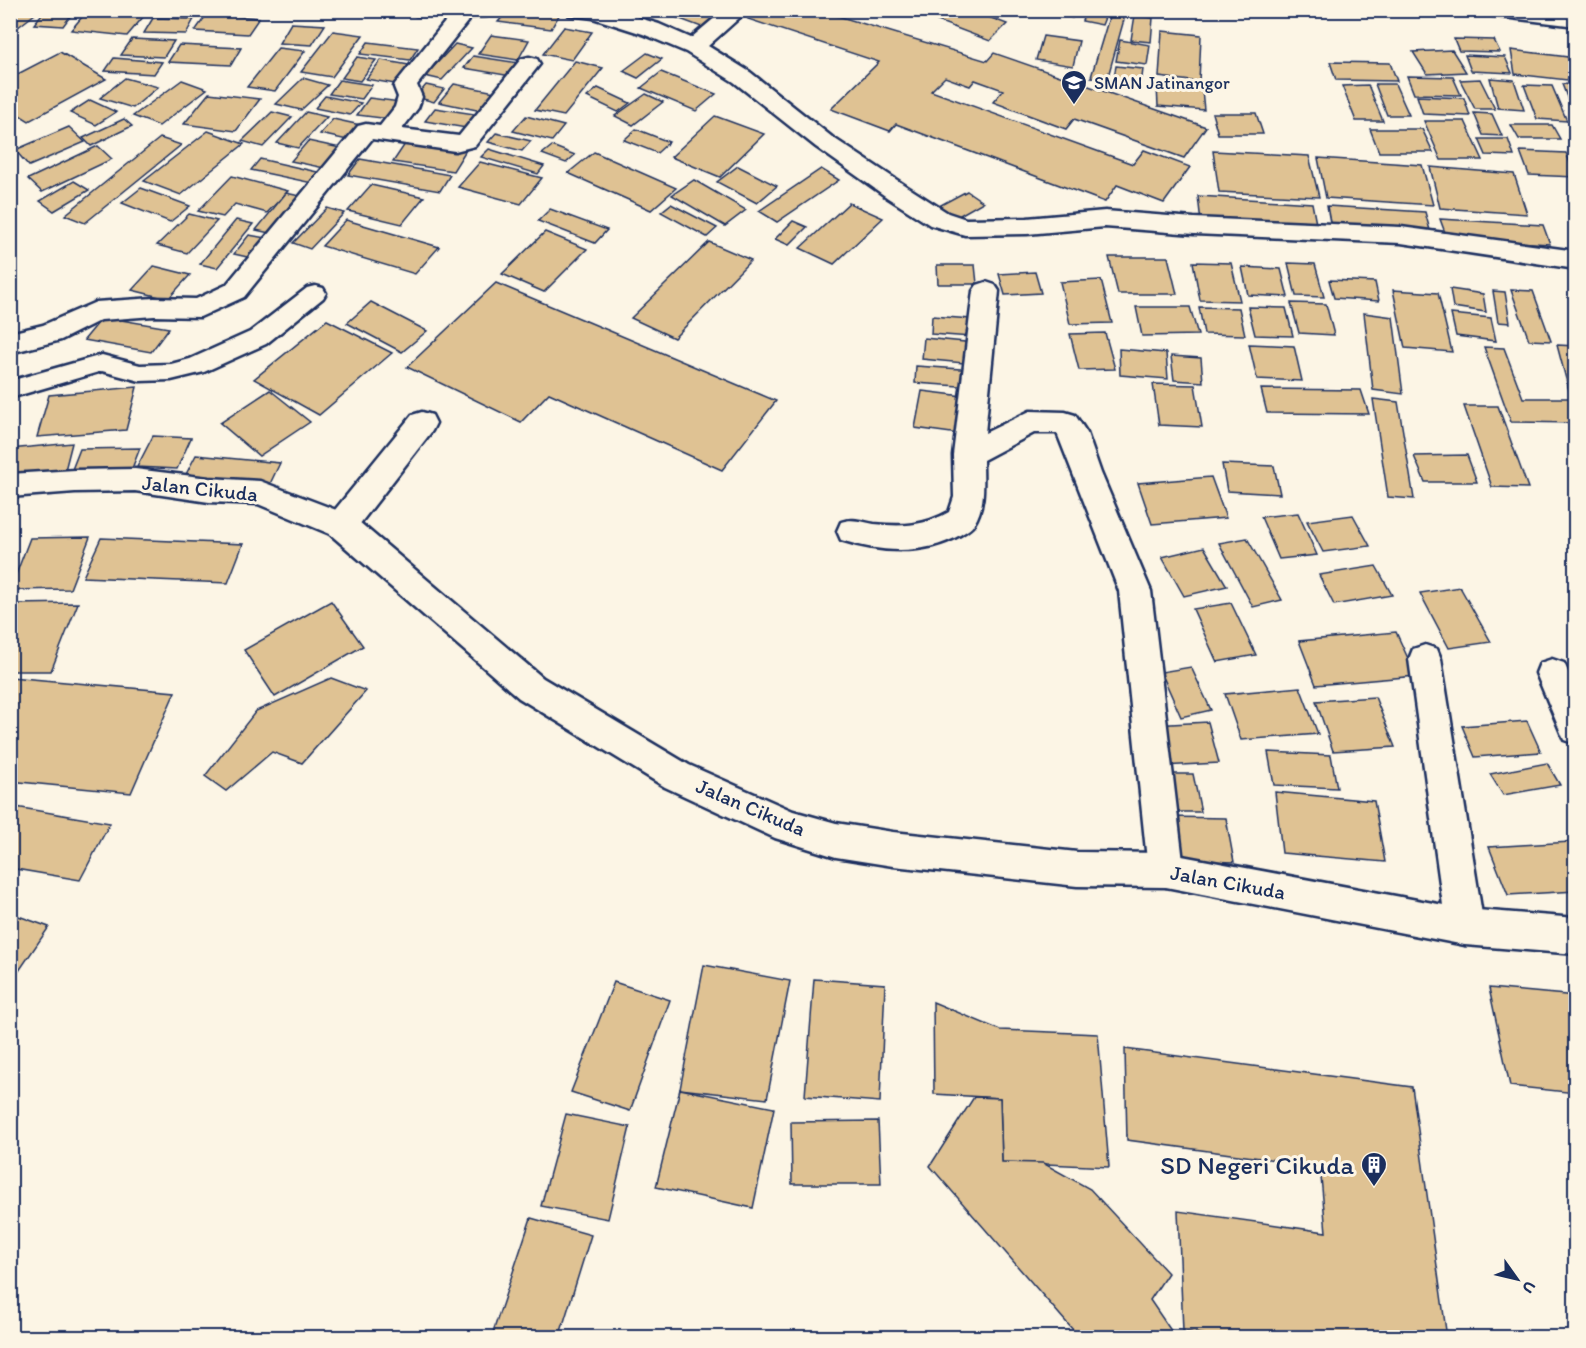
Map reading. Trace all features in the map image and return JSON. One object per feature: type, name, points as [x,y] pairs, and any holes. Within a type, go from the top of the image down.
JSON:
[{"type":"street","points":[[424,10],[480,10]]},
{"type":"street","points":[[577,10],[595,12],[651,29],[694,47],[742,76],[824,142],[897,192],[939,219],[965,227],[1027,226],[1106,219],[1194,226],[1401,235],[1575,260]]},
{"type":"street","points":[[694,47],[738,10]]},
{"type":"street","points":[[1495,10],[1575,20]]},
{"type":"street","points":[[387,133],[406,108],[410,97],[405,87],[406,84],[465,11]]},
{"type":"street","points":[[10,343],[51,333],[96,311],[154,307],[200,308],[236,291],[366,131],[455,144],[467,141],[529,64]]},
{"type":"street","points":[[852,531],[865,536],[920,536],[938,532],[962,519],[969,497],[968,455],[986,291]]},
{"type":"street","points":[[968,455],[1030,422],[1065,423],[1072,433],[1086,473],[1136,591],[1166,870]]},
{"type":"street","points":[[341,525],[423,423]]},
{"type":"street","name":"Jalan Cikuda","points":[[10,486],[75,481],[135,480],[209,490],[260,493],[341,525],[531,688],[677,776],[788,826],[836,840],[893,849],[1077,869],[1166,870],[1465,927],[1575,936]]},
{"type":"street","points":[[1425,659],[1465,927]]},
{"type":"street","points":[[1552,673],[1575,729]]},
{"type":"lane","points":[[10,390],[102,363],[140,373],[171,372],[196,366],[258,338],[315,293]]},
{"type":"building","points":[[22,10],[40,10],[17,28],[10,25],[10,19]]},
{"type":"building","points":[[45,10],[75,10],[63,26],[34,24]]},
{"type":"building","points":[[88,10],[144,16],[127,36],[71,30]]},
{"type":"building","points":[[656,10],[736,10],[712,31]]},
{"type":"building","name":"SMAN Jatinangor","points":[[758,10],[818,10],[987,61],[994,53],[1206,127],[1184,158],[1074,119],[1066,129],[993,102],[1003,90],[975,80],[970,86],[945,77],[931,91],[1133,164],[1144,150],[1190,167],[1164,203],[1117,185],[1105,202],[896,124],[890,131],[831,109],[879,62],[748,19]]},
{"type":"building","points":[[946,10],[970,10],[1007,24],[990,41],[935,20]]},
{"type":"building","points":[[1052,10],[1077,10],[1072,18]]},
{"type":"building","points":[[1086,10],[1108,10],[1102,25],[1082,21]]},
{"type":"building","points":[[561,12],[551,29],[498,22],[506,13]]},
{"type":"building","points":[[207,14],[259,18],[248,34],[195,31]]},
{"type":"building","points":[[1110,14],[1125,16],[1107,80],[1091,77]]},
{"type":"building","points":[[1135,15],[1153,18],[1151,42],[1131,40]]},
{"type":"building","points":[[153,18],[194,19],[186,34],[144,33]]},
{"type":"building","points":[[291,23],[325,25],[312,45],[279,43]]},
{"type":"building","points":[[564,27],[592,32],[572,60],[543,54]]},
{"type":"building","points":[[333,31],[363,35],[332,77],[301,72]]},
{"type":"building","points":[[1162,31],[1201,35],[1199,82],[1159,77]]},
{"type":"building","points":[[491,35],[529,40],[518,60],[478,54]]},
{"type":"building","points":[[1043,36],[1079,41],[1073,66],[1036,60]]},
{"type":"building","points":[[132,39],[174,41],[164,57],[121,55]]},
{"type":"building","points":[[1454,39],[1494,40],[1500,52],[1459,51]]},
{"type":"building","points":[[1120,40],[1150,45],[1147,65],[1116,61]]},
{"type":"building","points":[[368,42],[418,48],[410,60],[360,54]]},
{"type":"building","points":[[455,44],[472,48],[442,80],[425,76]]},
{"type":"building","points":[[179,45],[241,48],[231,65],[168,62]]},
{"type":"building","points":[[278,48],[305,51],[275,91],[247,87]]},
{"type":"building","points":[[1452,50],[1466,72],[1427,74],[1413,52]]},
{"type":"building","points":[[1511,50],[1576,58],[1576,81],[1515,74]]},
{"type":"building","points":[[60,52],[106,79],[29,121],[10,109],[10,78]]},
{"type":"building","points":[[647,53],[662,59],[638,78],[623,71]]},
{"type":"building","points":[[1465,55],[1505,57],[1512,73],[1471,71]]},
{"type":"building","points":[[473,56],[519,63],[511,76],[464,68]]},
{"type":"building","points":[[357,57],[376,60],[360,81],[342,78]]},
{"type":"building","points":[[114,58],[162,62],[154,74],[105,71]]},
{"type":"building","points":[[381,60],[409,65],[395,84],[366,79]]},
{"type":"building","points":[[575,61],[603,68],[564,116],[535,110]]},
{"type":"building","points":[[1330,62],[1390,63],[1397,81],[1336,80]]},
{"type":"building","points":[[1116,66],[1143,69],[1141,86],[1113,82]]},
{"type":"building","points":[[661,72],[716,94],[696,111],[641,88]]},
{"type":"building","points":[[1407,76],[1453,77],[1461,95],[1414,94]]},
{"type":"building","points":[[125,78],[158,87],[133,108],[100,98]]},
{"type":"building","points":[[303,78],[328,85],[301,110],[276,104]]},
{"type":"building","points":[[1490,78],[1514,80],[1524,110],[1498,108]]},
{"type":"building","points":[[1480,79],[1495,109],[1475,109],[1460,80]]},
{"type":"building","points":[[182,80],[207,89],[159,126],[133,116]]},
{"type":"building","points":[[339,80],[372,85],[362,99],[329,94]]},
{"type":"building","points":[[454,84],[500,93],[486,112],[439,102]]},
{"type":"building","points":[[1375,84],[1395,84],[1409,115],[1387,115]]},
{"type":"building","points":[[1562,84],[1576,85],[1576,106],[1570,105]]},
{"type":"building","points":[[426,85],[444,89],[434,102],[416,97]]},
{"type":"building","points":[[1368,85],[1383,121],[1356,121],[1342,86]]},
{"type":"building","points":[[1524,85],[1552,86],[1567,121],[1537,119]]},
{"type":"building","points":[[1157,86],[1202,90],[1204,110],[1158,106]]},
{"type":"building","points":[[598,88],[630,103],[618,112],[587,97]]},
{"type":"building","points":[[209,93],[260,99],[236,131],[184,124]]},
{"type":"building","points":[[646,94],[663,102],[633,125],[615,116]]},
{"type":"building","points":[[325,96],[361,103],[350,115],[315,108]]},
{"type":"building","points":[[1417,96],[1464,98],[1470,116],[1423,114]]},
{"type":"building","points":[[369,98],[401,102],[390,119],[357,115]]},
{"type":"building","points":[[90,100],[116,112],[96,125],[70,113]]},
{"type":"building","points":[[435,108],[481,115],[472,129],[425,121]]},
{"type":"building","points":[[272,112],[292,117],[263,147],[242,141]]},
{"type":"building","points":[[306,112],[327,117],[298,148],[277,143]]},
{"type":"building","points":[[1212,113],[1256,113],[1263,134],[1218,134]]},
{"type":"building","points":[[1474,113],[1492,114],[1502,136],[1483,135]]},
{"type":"building","points":[[526,116],[564,126],[552,141],[513,131]]},
{"type":"building","points":[[715,116],[764,134],[720,177],[671,157]]},
{"type":"building","points":[[124,119],[132,126],[91,146],[83,138]]},
{"type":"building","points":[[333,119],[365,126],[352,141],[320,134]]},
{"type":"building","points":[[1424,121],[1465,121],[1483,160],[1441,160]]},
{"type":"building","points":[[1511,125],[1552,125],[1560,139],[1519,139]]},
{"type":"building","points":[[69,127],[85,142],[29,166],[15,150]]},
{"type":"building","points":[[636,129],[669,142],[657,153],[624,140]]},
{"type":"building","points":[[1370,129],[1422,129],[1433,152],[1379,152]]},
{"type":"building","points":[[208,131],[244,144],[181,195],[144,181]]},
{"type":"building","points":[[496,133],[531,141],[522,151],[488,142]]},
{"type":"building","points":[[160,138],[181,145],[85,223],[65,215]]},
{"type":"building","points":[[1479,139],[1508,139],[1514,156],[1486,155]]},
{"type":"building","points":[[308,141],[345,149],[329,169],[291,161]]},
{"type":"building","points":[[407,141],[466,150],[453,171],[393,162]]},
{"type":"building","points":[[98,146],[112,159],[42,192],[28,179]]},
{"type":"building","points":[[552,146],[575,155],[566,163],[542,154]]},
{"type":"building","points":[[489,149],[544,166],[538,174],[481,157]]},
{"type":"building","points":[[1213,151],[1309,156],[1319,197],[1219,192]]},
{"type":"building","points":[[1520,151],[1566,153],[1576,177],[1529,175]]},
{"type":"building","points":[[594,152],[676,188],[651,210],[568,173]]},
{"type":"building","points":[[1318,158],[1422,165],[1433,205],[1326,198]]},
{"type":"building","points":[[260,159],[326,174],[317,184],[251,170]]},
{"type":"building","points":[[360,159],[450,175],[440,191],[348,175]]},
{"type":"building","points":[[480,162],[542,178],[521,204],[458,187]]},
{"type":"building","points":[[738,166],[777,186],[757,203],[717,182]]},
{"type":"building","points":[[1430,167],[1514,174],[1527,214],[1440,208]]},
{"type":"building","points":[[821,169],[839,180],[777,222],[759,211]]},
{"type":"building","points":[[232,176],[288,191],[267,213],[235,204],[223,217],[198,211]]},
{"type":"building","points":[[694,180],[746,210],[725,226],[672,195]]},
{"type":"building","points":[[74,181],[89,190],[54,211],[40,201]]},
{"type":"building","points":[[371,185],[424,197],[402,224],[348,211]]},
{"type":"building","points":[[141,188],[190,206],[170,222],[122,203]]},
{"type":"building","points":[[967,191],[983,202],[953,219],[937,207]]},
{"type":"building","points":[[286,193],[304,197],[274,234],[256,230]]},
{"type":"building","points":[[1198,196],[1312,203],[1317,229],[1201,222]]},
{"type":"building","points":[[849,203],[883,218],[834,264],[800,248]]},
{"type":"building","points":[[671,204],[717,228],[707,237],[661,212]]},
{"type":"building","points":[[1327,206],[1425,212],[1431,234],[1331,228]]},
{"type":"building","points":[[327,208],[344,213],[310,249],[293,243]]},
{"type":"building","points":[[550,209],[607,230],[595,243],[538,221]]},
{"type":"building","points":[[189,214],[217,221],[187,253],[157,245]]},
{"type":"building","points":[[1440,219],[1543,225],[1550,244],[1447,238]]},
{"type":"building","points":[[236,220],[253,224],[217,268],[200,264]]},
{"type":"building","points":[[346,220],[439,247],[415,274],[322,246]]},
{"type":"building","points":[[793,221],[807,227],[789,245],[775,239]]},
{"type":"building","points":[[545,232],[587,249],[544,292],[502,274]]},
{"type":"building","points":[[249,235],[271,239],[256,259],[234,254]]},
{"type":"building","points":[[709,242],[751,260],[674,338],[631,318]]},
{"type":"building","points":[[1109,257],[1168,257],[1177,294],[1118,294]]},
{"type":"building","points":[[1193,262],[1231,263],[1240,301],[1200,300]]},
{"type":"building","points":[[1288,263],[1315,264],[1324,297],[1296,296]]},
{"type":"building","points":[[937,265],[975,265],[977,284],[938,284]]},
{"type":"building","points":[[154,266],[190,275],[168,299],[132,290]]},
{"type":"building","points":[[1242,267],[1281,269],[1288,297],[1248,295]]},
{"type":"building","points":[[1035,272],[1041,293],[1005,295],[999,274]]},
{"type":"building","points":[[1101,280],[1112,323],[1070,324],[1060,282]]},
{"type":"building","points":[[1329,280],[1375,282],[1379,301],[1334,298]]},
{"type":"building","points":[[496,283],[776,401],[722,470],[549,393],[521,422],[407,367]]},
{"type":"building","points":[[1450,289],[1483,294],[1486,312],[1453,307]]},
{"type":"building","points":[[1393,290],[1438,293],[1452,352],[1405,348]]},
{"type":"building","points":[[1511,290],[1533,291],[1551,341],[1529,340]]},
{"type":"building","points":[[1493,291],[1505,292],[1510,323],[1498,322]]},
{"type":"building","points":[[371,302],[427,331],[402,352],[347,323]]},
{"type":"building","points":[[1291,303],[1326,304],[1334,335],[1299,333]]},
{"type":"building","points":[[1136,307],[1190,307],[1198,335],[1142,336]]},
{"type":"building","points":[[1199,307],[1239,308],[1245,335],[1204,334]]},
{"type":"building","points":[[1248,307],[1286,308],[1293,336],[1255,335]]},
{"type":"building","points":[[1364,313],[1393,317],[1403,394],[1373,390]]},
{"type":"building","points":[[1451,314],[1491,318],[1496,341],[1456,336]]},
{"type":"building","points":[[932,316],[971,319],[971,337],[931,334]]},
{"type":"building","points":[[103,317],[169,328],[151,352],[84,340]]},
{"type":"building","points":[[327,320],[392,353],[319,415],[254,379]]},
{"type":"building","points":[[1105,333],[1115,369],[1079,370],[1070,334]]},
{"type":"building","points":[[924,338],[975,343],[974,364],[922,359]]},
{"type":"building","points":[[1249,344],[1294,346],[1302,381],[1257,379]]},
{"type":"building","points":[[1557,345],[1576,346],[1576,423],[1511,422],[1484,347],[1504,348],[1523,398],[1571,398]]},
{"type":"building","points":[[1119,349],[1166,353],[1168,379],[1120,375]]},
{"type":"building","points":[[1171,356],[1201,358],[1203,382],[1174,380]]},
{"type":"building","points":[[916,366],[975,370],[974,387],[915,383]]},
{"type":"building","points":[[1153,384],[1195,385],[1202,427],[1159,425]]},
{"type":"building","points":[[137,387],[126,430],[37,437],[49,395]]},
{"type":"building","points":[[1261,389],[1361,390],[1369,414],[1267,413]]},
{"type":"building","points":[[270,390],[310,422],[259,456],[220,423]]},
{"type":"building","points":[[922,391],[971,397],[966,435],[915,428]]},
{"type":"building","points":[[1373,399],[1398,402],[1414,499],[1388,497]]},
{"type":"building","points":[[1464,406],[1498,406],[1528,488],[1492,487]]},
{"type":"building","points":[[153,436],[191,438],[177,469],[137,467]]},
{"type":"building","points":[[72,443],[64,474],[10,480],[10,449]]},
{"type":"building","points":[[140,448],[131,471],[71,472],[80,449]]},
{"type":"building","points":[[196,455],[280,463],[268,488],[183,480]]},
{"type":"building","points":[[1467,455],[1477,482],[1425,482],[1414,456]]},
{"type":"building","points":[[1222,464],[1274,466],[1280,494],[1227,491]]},
{"type":"building","points":[[1211,477],[1226,518],[1152,524],[1138,483]]},
{"type":"building","points":[[1298,513],[1317,555],[1279,559],[1261,517]]},
{"type":"building","points":[[1353,515],[1370,546],[1323,552],[1307,521]]},
{"type":"building","points":[[90,537],[70,589],[10,590],[30,538]]},
{"type":"building","points":[[101,538],[243,544],[228,583],[83,577]]},
{"type":"building","points":[[1247,538],[1282,600],[1253,607],[1219,543]]},
{"type":"building","points":[[1204,547],[1227,586],[1184,596],[1162,557]]},
{"type":"building","points":[[1376,566],[1392,595],[1334,605],[1319,575]]},
{"type":"building","points":[[1460,587],[1491,642],[1449,648],[1420,593]]},
{"type":"building","points":[[331,601],[363,646],[275,697],[244,650]]},
{"type":"building","points":[[78,603],[51,671],[10,671],[10,613],[14,604]]},
{"type":"building","points":[[1231,603],[1256,655],[1217,662],[1193,609]]},
{"type":"building","points":[[1396,632],[1416,676],[1316,685],[1299,641]]},
{"type":"building","points":[[1191,667],[1211,710],[1181,717],[1161,672]]},
{"type":"building","points":[[10,677],[175,692],[131,793],[10,781]]},
{"type":"building","points":[[331,678],[366,691],[302,763],[272,752],[226,791],[205,776],[256,711]]},
{"type":"building","points":[[1300,687],[1318,734],[1241,740],[1225,694]]},
{"type":"building","points":[[1375,697],[1395,747],[1333,751],[1316,701]]},
{"type":"building","points":[[1527,721],[1541,752],[1475,757],[1462,726]]},
{"type":"building","points":[[1208,722],[1219,763],[1162,766],[1153,725]]},
{"type":"building","points":[[1268,752],[1331,755],[1337,788],[1274,785]]},
{"type":"building","points":[[1547,763],[1560,785],[1503,795],[1490,774]]},
{"type":"building","points":[[1159,774],[1193,774],[1201,812],[1166,812]]},
{"type":"building","points":[[1275,792],[1374,801],[1385,862],[1282,853]]},
{"type":"building","points":[[10,806],[110,823],[80,880],[10,868]]},
{"type":"building","points":[[1167,817],[1226,818],[1234,862],[1173,860]]},
{"type":"building","points":[[1571,842],[1576,852],[1576,891],[1508,895],[1489,847]]},
{"type":"building","points":[[10,913],[49,927],[10,984]]},
{"type":"building","points":[[704,965],[790,981],[767,1099],[680,1089]]},
{"type":"building","points":[[814,979],[885,984],[880,1102],[805,1096]]},
{"type":"building","points":[[614,982],[670,1000],[630,1111],[571,1092]]},
{"type":"building","points":[[1489,988],[1576,996],[1576,1093],[1510,1086]]},
{"type":"building","points":[[933,1002],[1000,1030],[1098,1034],[1109,1167],[1002,1162],[1000,1098],[934,1094]]},
{"type":"building","name":"SD Negeri Cikuda","points":[[1125,1049],[1412,1087],[1447,1338],[1225,1338],[1183,1331],[1178,1211],[1326,1232],[1320,1166],[1127,1140]]},
{"type":"building","points":[[680,1089],[774,1108],[753,1208],[656,1187]]},
{"type":"building","points":[[974,1097],[1000,1098],[1002,1162],[1043,1163],[1090,1189],[1168,1273],[1150,1300],[1176,1338],[1080,1338],[930,1166]]},
{"type":"building","points":[[566,1114],[630,1127],[608,1219],[541,1206]]},
{"type":"building","points":[[878,1121],[881,1184],[792,1184],[791,1122]]},
{"type":"building","points":[[531,1218],[591,1235],[559,1338],[491,1338]]},
{"type":"place","name":"SMAN Jatinangor","points":[[1074,106]]},
{"type":"place","name":"SD Negeri Cikuda","points":[[1374,1188]]}]
